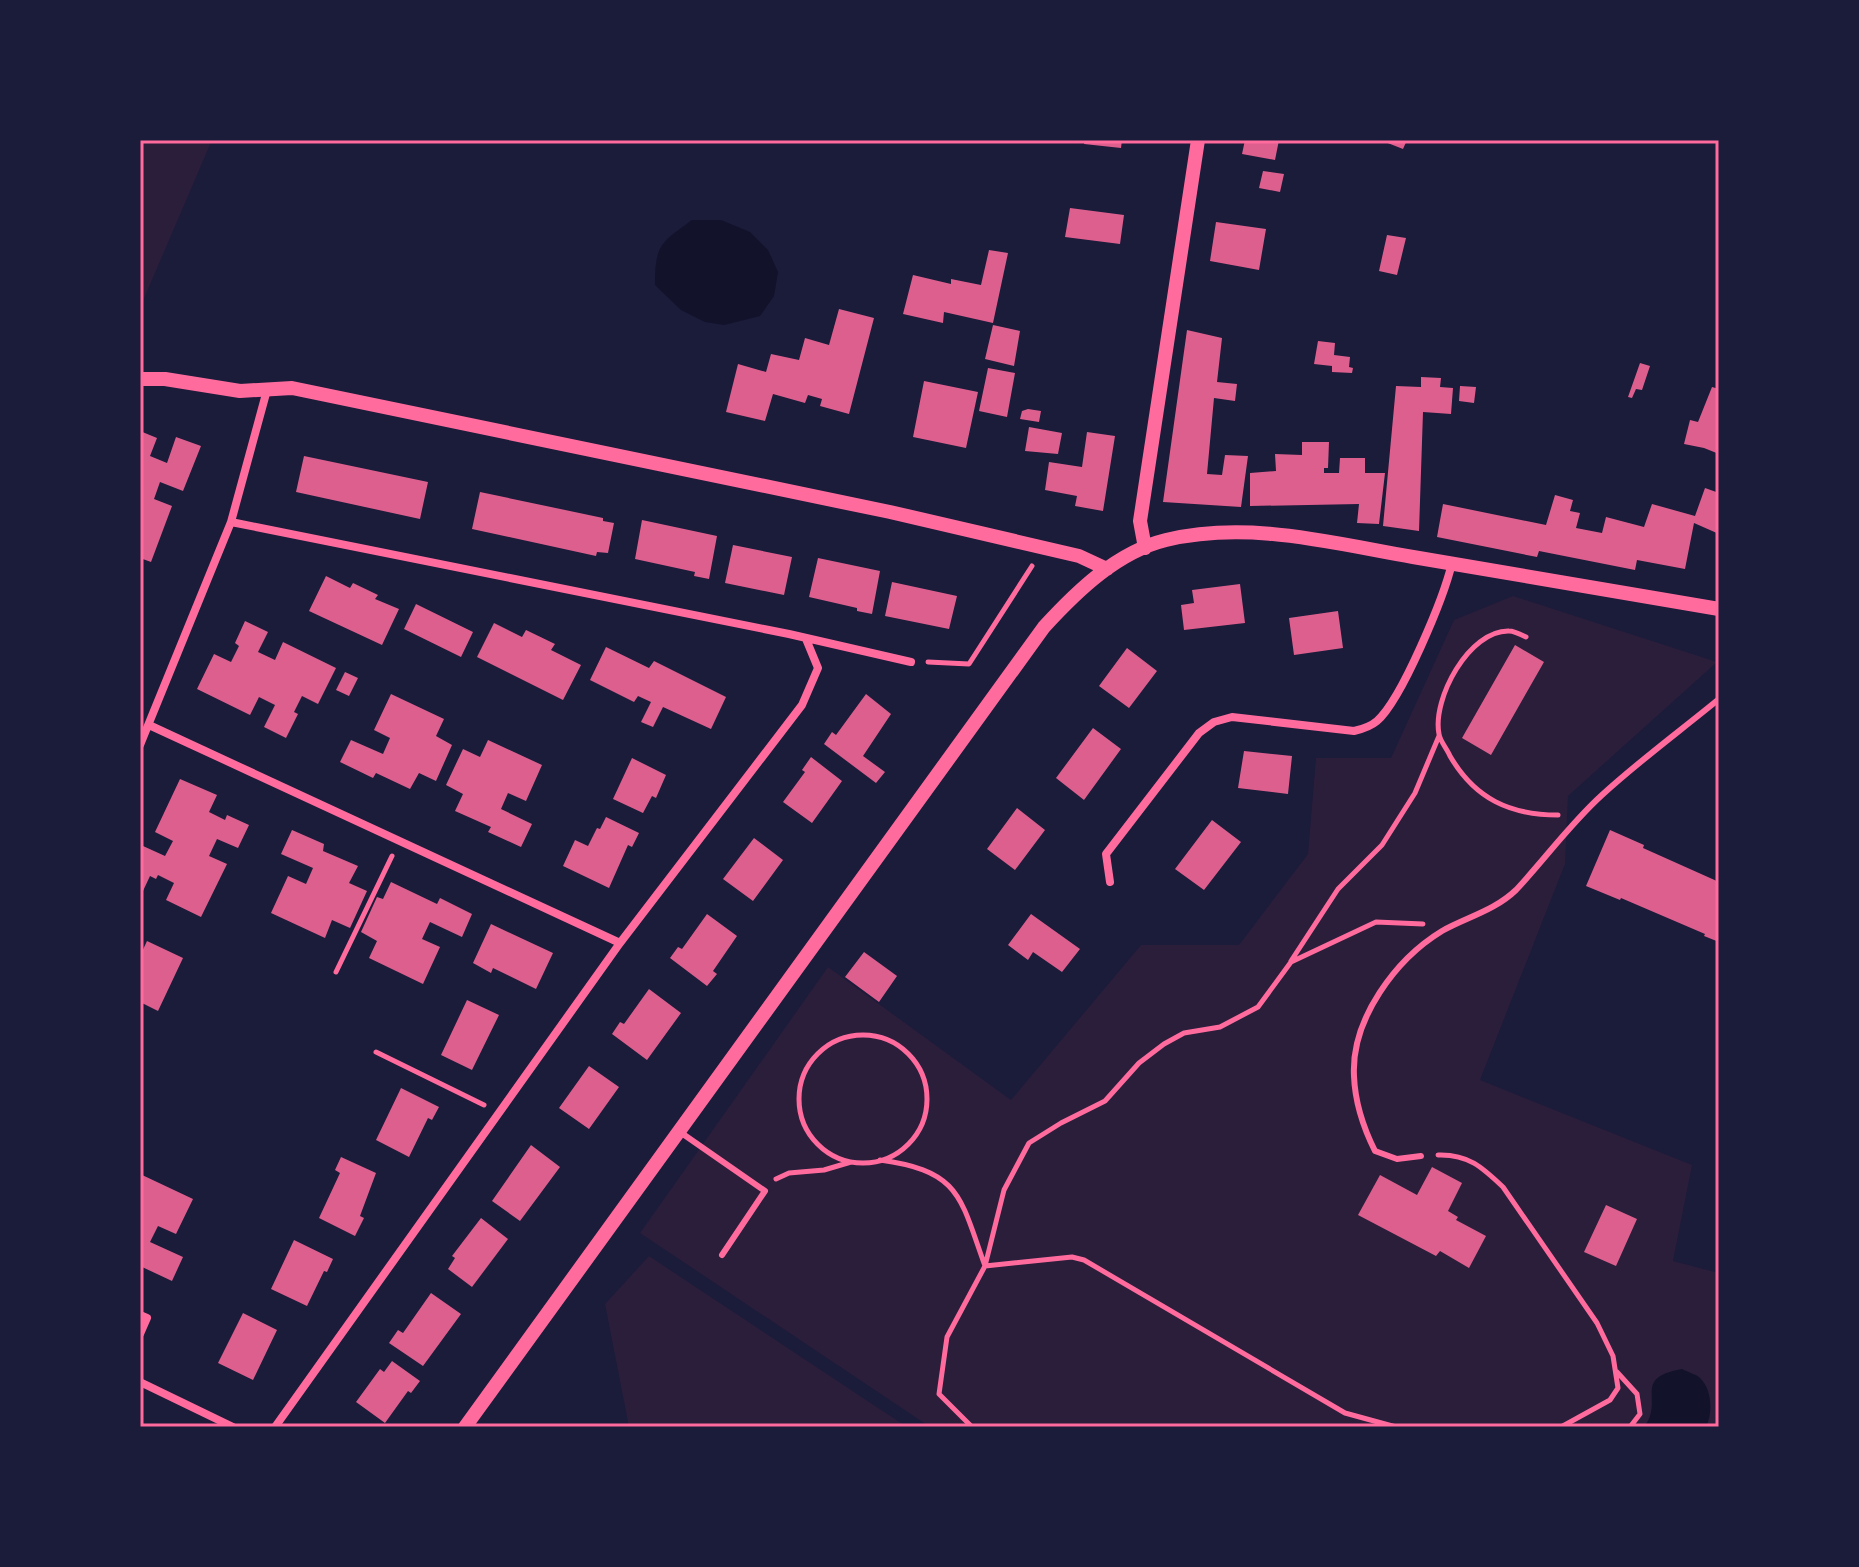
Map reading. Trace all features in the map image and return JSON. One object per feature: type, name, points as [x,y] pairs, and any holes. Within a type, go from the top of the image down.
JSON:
[{"type":"street","points":[[1145,548],[1140,521],[1198,140]]},
{"type":"street","points":[[140,379],[165,379],[240,391],[292,388],[890,512],[1079,556],[1107,569]]},
{"type":"street","points":[[140,745],[231,522],[267,390]]},
{"type":"street","points":[[231,522],[911,662]]},
{"type":"street","points":[[465,1427],[1044,627],[1107,569],[1145,548],[1190,536],[1237,532],[1313,538],[1719,609]]},
{"type":"street","points":[[1110,882],[1106,854],[1199,733],[1214,722],[1232,717],[1250,718],[1354,731],[1366,729],[1376,722],[1388,708],[1406,675],[1446,589],[1452,563]]},
{"type":"street","points":[[275,1427],[620,943],[802,705],[818,668],[806,639]]},
{"type":"street","points":[[149,725],[620,943]]},
{"type":"street","points":[[140,1315],[147,1318],[140,1334]]},
{"type":"street","points":[[140,1382],[233,1427]]},
{"type":"lane","points":[[1421,1156],[1397,1159],[1375,1151],[1362,1123],[1353,1074],[1358,1037],[1391,976],[1417,950],[1443,931],[1484,913],[1514,891],[1593,805],[1719,699]]},
{"type":"lane","points":[[680,1132],[765,1191],[722,1255]]},
{"type":"path","points":[[911,662],[969,664],[1043,547]]},
{"type":"path","points":[[972,1427],[939,1394],[947,1337],[985,1266],[1004,1190],[1029,1143],[1105,1101],[1139,1063],[1164,1044],[1184,1033],[1220,1027],[1258,1007],[1338,889],[1382,845],[1415,793],[1439,736],[1438,707],[1450,679],[1465,657],[1484,639],[1508,631],[1526,637]]},
{"type":"path","points":[[1439,736],[1455,764],[1475,787],[1502,806],[1529,815],[1560,815],[1593,805]]},
{"type":"path","points":[[336,972],[400,841]]},
{"type":"path","points":[[1291,962],[1376,922],[1428,924],[1443,931]]},
{"type":"path","points":[[851,1162],[831,1155],[815,1142],[804,1125],[799,1104],[801,1083],[809,1064],[823,1049],[841,1039],[862,1035],[883,1038],[902,1048],[916,1064],[925,1083],[927,1105],[921,1125],[909,1143],[893,1156],[880,1160]]},
{"type":"path","points":[[376,1052],[499,1113]]},
{"type":"path","points":[[1421,1156],[1457,1154],[1484,1169],[1503,1187],[1597,1323],[1613,1356],[1618,1388],[1610,1400],[1561,1427]]},
{"type":"path","points":[[765,1191],[771,1181],[789,1173],[824,1170],[851,1162],[880,1160],[905,1164],[941,1178],[960,1197],[985,1266]]},
{"type":"path","points":[[985,1266],[1072,1257],[1084,1260],[1345,1413],[1396,1427]]},
{"type":"path","points":[[1617,1372],[1637,1394],[1640,1414],[1630,1427]]},
{"type":"shaded area","points":[[140,140],[212,140],[140,308]]},
{"type":"shaded area","points":[[692,220],[721,220],[750,232],[768,250],[778,272],[774,296],[760,316],[724,325],[705,322],[681,310],[655,285],[656,261],[662,246]]},
{"type":"shaded area","points":[[1513,596],[1717,662],[1568,796],[1565,864],[1480,1080],[1692,1165],[1673,1261],[1719,1273],[1719,1427],[930,1427],[640,1233],[828,967],[1011,1100],[1141,945],[1239,945],[1308,854],[1316,758],[1391,758],[1454,620]]},
{"type":"shaded area","points":[[649,1256],[907,1427],[629,1427],[605,1304]]},
{"type":"shaded area","points":[[1682,1369],[1698,1377],[1707,1388],[1710,1408],[1706,1427],[1644,1427],[1652,1408],[1653,1384],[1667,1373]]},
{"type":"building","points":[[1085,140],[1122,140],[1121,148],[1084,144]]},
{"type":"building","points":[[1245,140],[1279,140],[1275,160],[1242,154]]},
{"type":"building","points":[[1380,140],[1407,140],[1403,149]]},
{"type":"building","points":[[1263,171],[1284,174],[1280,192],[1259,188]]},
{"type":"building","points":[[1070,208],[1124,215],[1120,244],[1065,237]]},
{"type":"building","points":[[1216,222],[1266,229],[1259,270],[1210,261]]},
{"type":"building","points":[[1387,235],[1406,238],[1397,275],[1379,271]]},
{"type":"building","points":[[989,250],[1008,253],[993,323],[944,312],[943,323],[903,314],[913,275],[951,284],[951,279],[981,285]]},
{"type":"building","points":[[839,309],[874,318],[849,414],[820,406],[822,399],[808,395],[805,403],[773,394],[765,421],[726,412],[738,364],[766,372],[771,354],[799,360],[805,338],[829,345]]},
{"type":"building","points":[[993,325],[1020,331],[1014,366],[985,359]]},
{"type":"building","points":[[1187,330],[1222,338],[1217,382],[1237,384],[1235,401],[1214,398],[1207,474],[1222,475],[1225,455],[1248,456],[1241,507],[1163,502]]},
{"type":"building","points":[[1318,341],[1335,343],[1334,355],[1350,357],[1352,373],[1332,372],[1332,366],[1314,364]]},
{"type":"building","points":[[1640,363],[1650,366],[1642,390],[1636,389],[1632,398],[1628,397]]},
{"type":"building","points":[[988,368],[1015,373],[1007,417],[979,411]]},
{"type":"building","points":[[1421,377],[1441,378],[1440,387],[1453,388],[1451,414],[1423,412],[1419,531],[1383,526],[1396,386],[1421,387]]},
{"type":"building","points":[[924,381],[978,392],[966,448],[913,437]]},
{"type":"building","points":[[1460,386],[1476,387],[1474,403],[1459,401]]},
{"type":"building","points":[[1712,387],[1719,389],[1719,454],[1684,444],[1690,420],[1698,422]]},
{"type":"building","points":[[1022,411],[1041,411],[1039,422],[1020,419]]},
{"type":"building","points":[[1029,427],[1062,433],[1058,454],[1025,451]]},
{"type":"building","points":[[140,431],[157,438],[150,456],[167,463],[176,437],[201,446],[183,491],[160,482],[154,499],[172,506],[151,562],[140,558]]},
{"type":"building","points":[[1087,432],[1115,436],[1103,511],[1075,506],[1077,496],[1045,490],[1049,462],[1082,467]]},
{"type":"building","points":[[1302,442],[1329,442],[1328,468],[1324,468],[1324,473],[1339,473],[1340,458],[1365,458],[1365,473],[1385,473],[1379,524],[1357,523],[1359,504],[1250,506],[1250,473],[1276,471],[1275,454],[1302,455]]},
{"type":"building","points":[[304,456],[428,482],[420,519],[296,492]]},
{"type":"building","points":[[1705,488],[1719,493],[1719,534],[1694,523],[1685,569],[1637,560],[1635,570],[1539,551],[1537,557],[1437,537],[1443,504],[1546,525],[1555,495],[1573,500],[1570,511],[1580,513],[1576,528],[1602,533],[1606,517],[1644,527],[1652,504],[1695,516]]},
{"type":"building","points":[[480,492],[614,523],[608,553],[597,552],[596,556],[472,529]]},
{"type":"building","points":[[642,520],[717,536],[709,579],[694,576],[695,572],[635,559]]},
{"type":"building","points":[[733,545],[792,557],[784,595],[725,583]]},
{"type":"building","points":[[818,558],[880,571],[872,614],[809,597]]},
{"type":"building","points":[[326,576],[350,588],[353,583],[378,595],[375,599],[399,609],[382,645],[309,611]]},
{"type":"building","points":[[892,582],[957,596],[949,629],[885,616]]},
{"type":"building","points":[[1240,584],[1245,623],[1184,630],[1181,605],[1194,603],[1192,590]]},
{"type":"building","points":[[416,604],[473,632],[461,657],[404,629]]},
{"type":"building","points":[[1338,611],[1343,648],[1294,655],[1289,618]]},
{"type":"building","points":[[245,621],[268,632],[258,652],[275,660],[283,642],[336,668],[318,704],[302,696],[294,712],[298,714],[286,738],[264,727],[275,705],[259,697],[250,715],[197,689],[214,654],[231,662],[239,646],[235,643]]},
{"type":"building","points":[[494,623],[522,637],[526,630],[555,644],[551,650],[581,665],[563,700],[477,657]]},
{"type":"building","points":[[1515,645],[1544,662],[1491,755],[1462,738]]},
{"type":"building","points":[[606,647],[649,668],[654,661],[726,697],[711,729],[663,707],[653,727],[641,722],[651,702],[638,696],[634,702],[590,680]]},
{"type":"building","points":[[1127,648],[1157,671],[1129,708],[1099,686]]},
{"type":"building","points":[[345,672],[358,678],[349,696],[336,690]]},
{"type":"building","points":[[391,694],[444,719],[436,736],[452,745],[436,781],[419,773],[410,789],[376,773],[373,778],[340,762],[351,740],[383,754],[390,738],[374,730]]},
{"type":"building","points":[[866,694],[891,714],[863,756],[885,772],[876,783],[824,744],[832,732],[836,735]]},
{"type":"building","points":[[1093,728],[1121,749],[1084,800],[1056,778]]},
{"type":"building","points":[[488,740],[542,765],[526,801],[508,793],[501,809],[532,824],[521,847],[488,832],[491,827],[455,811],[463,794],[446,785],[463,749],[480,757]]},
{"type":"building","points":[[1244,751],[1292,756],[1288,794],[1238,788]]},
{"type":"building","points":[[811,757],[842,781],[812,823],[783,802],[805,772],[802,770]]},
{"type":"building","points":[[632,758],[666,775],[656,798],[652,796],[643,813],[613,799]]},
{"type":"building","points":[[180,779],[217,795],[209,812],[225,820],[227,815],[249,825],[238,848],[217,839],[209,856],[227,864],[201,917],[166,900],[174,883],[158,875],[156,879],[150,876],[143,891],[140,890],[140,853],[143,846],[165,856],[173,841],[155,832]]},
{"type":"building","points":[[1017,808],[1045,830],[1015,870],[987,849]]},
{"type":"building","points":[[606,817],[639,833],[632,847],[628,845],[609,888],[563,866],[575,840],[588,846]]},
{"type":"building","points":[[1212,820],[1241,842],[1204,890],[1175,869]]},
{"type":"building","points":[[292,830],[324,844],[323,851],[358,866],[349,883],[367,891],[350,928],[332,920],[325,938],[271,913],[288,876],[306,884],[313,868],[281,854]]},
{"type":"building","points":[[1610,830],[1719,882],[1719,942],[1621,898],[1586,886]]},
{"type":"building","points":[[754,838],[783,860],[753,901],[723,879]]},
{"type":"building","points":[[391,882],[437,904],[440,898],[472,914],[462,937],[430,922],[422,939],[440,947],[423,984],[369,958],[377,941],[361,932],[377,897],[383,899]]},
{"type":"building","points":[[707,914],[737,936],[713,971],[717,974],[707,986],[670,958],[678,947],[682,949]]},
{"type":"building","points":[[1031,914],[1080,949],[1062,972],[1033,952],[1028,960],[1008,945]]},
{"type":"building","points":[[491,924],[553,953],[536,989],[493,968],[491,973],[473,963]]},
{"type":"building","points":[[147,941],[183,958],[158,1011],[140,1002],[140,956]]},
{"type":"building","points":[[864,952],[897,976],[879,1002],[845,977]]},
{"type":"building","points":[[649,989],[681,1013],[647,1060],[612,1034],[620,1022],[624,1024]]},
{"type":"building","points":[[467,1000],[499,1015],[472,1070],[441,1055]]},
{"type":"building","points":[[589,1066],[619,1087],[589,1129],[559,1108]]},
{"type":"building","points":[[401,1088],[439,1107],[432,1120],[428,1118],[409,1157],[376,1140]]},
{"type":"building","points":[[531,1145],[560,1167],[520,1221],[492,1201]]},
{"type":"building","points":[[341,1157],[376,1173],[360,1216],[364,1218],[355,1236],[319,1218],[340,1173],[335,1170]]},
{"type":"building","points":[[1432,1167],[1462,1183],[1448,1211],[1458,1217],[1456,1220],[1486,1236],[1469,1268],[1440,1251],[1436,1256],[1358,1215],[1380,1175],[1417,1195]]},
{"type":"building","points":[[140,1174],[193,1199],[176,1234],[158,1226],[150,1242],[183,1257],[172,1281],[140,1266]]},
{"type":"building","points":[[1606,1205],[1637,1219],[1616,1266],[1584,1252]]},
{"type":"building","points":[[481,1218],[508,1239],[472,1287],[448,1269],[455,1258],[452,1256]]},
{"type":"building","points":[[294,1240],[333,1259],[307,1306],[271,1289]]},
{"type":"building","points":[[431,1293],[461,1314],[423,1366],[389,1343],[398,1330],[403,1333]]},
{"type":"building","points":[[243,1313],[277,1330],[253,1380],[218,1363]]},
{"type":"building","points":[[392,1361],[420,1381],[411,1393],[408,1391],[385,1423],[356,1402],[380,1369],[384,1372]]}]
